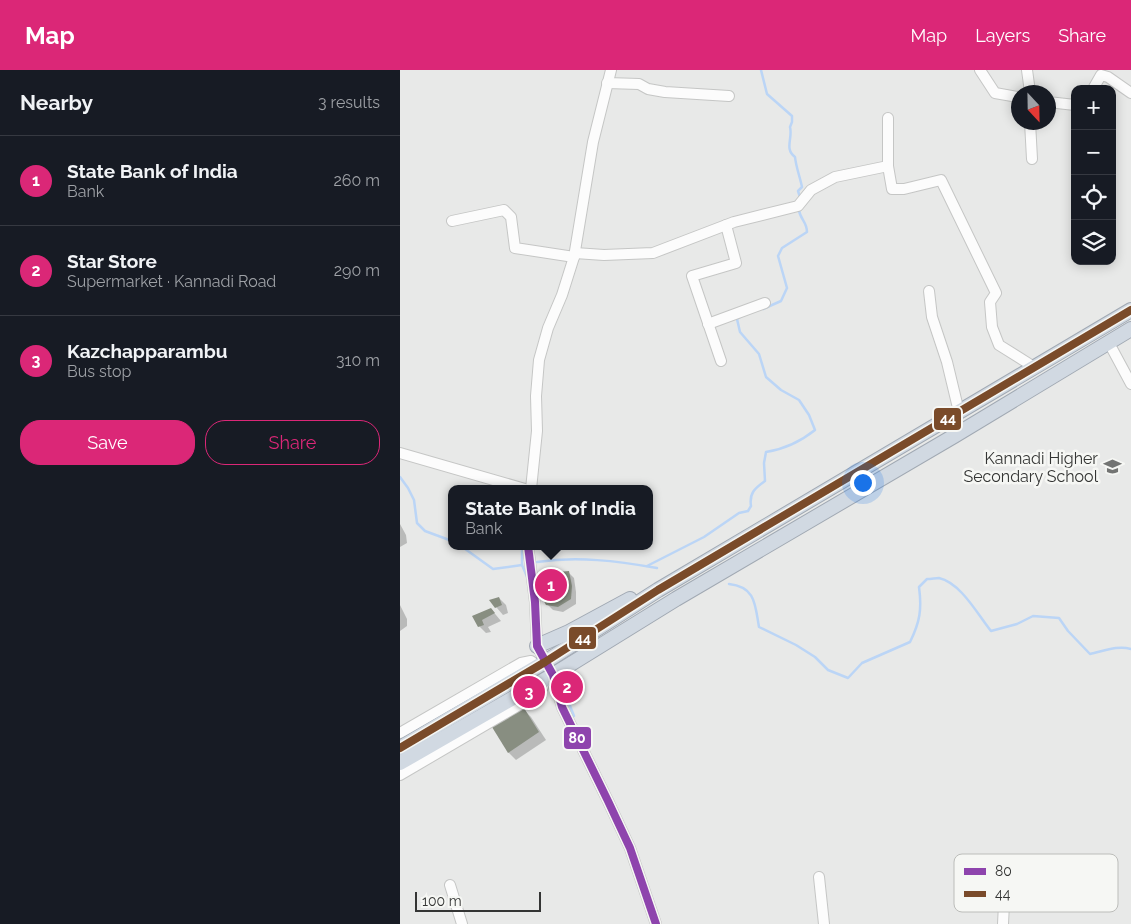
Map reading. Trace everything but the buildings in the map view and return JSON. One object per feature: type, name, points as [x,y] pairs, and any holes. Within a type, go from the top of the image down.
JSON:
[{"type":"highway","points":[[400,748],[542,664],[645,598],[1131,310]]},
{"type":"highway","points":[[400,763],[549,677],[676,599],[1131,329]]},
{"type":"highway","points":[[537,646],[569,632],[612,607],[632,599],[645,598]]},
{"type":"street","points":[[531,485],[537,431],[536,396],[539,360],[548,328],[562,295],[575,255],[593,142],[610,70]]},
{"type":"street","points":[[980,70],[995,93],[1011,96]]},
{"type":"street","points":[[1027,70],[1029,85]]},
{"type":"street","points":[[1095,85],[1100,75],[1108,77],[1131,93]]},
{"type":"street","points":[[607,84],[639,84],[648,89],[665,92],[729,96]]},
{"type":"street","points":[[1056,103],[1071,105]]},
{"type":"street","points":[[888,118],[888,166],[892,189],[904,189],[941,180],[996,293],[990,302],[992,327],[999,345],[1034,367]]},
{"type":"street","points":[[1030,130],[1032,159]]},
{"type":"street","points":[[452,221],[504,210],[511,217],[515,248],[575,255],[653,252],[726,226],[798,206],[811,190],[835,177],[888,166]]},
{"type":"street","points":[[721,361],[692,276],[736,263],[726,226]]},
{"type":"street","points":[[929,291],[932,317],[947,362],[959,412]]},
{"type":"street","points":[[708,324],[765,303]]},
{"type":"street","points":[[1109,342],[1131,384]]},
{"type":"street","points":[[400,453],[511,485]]},
{"type":"street","points":[[528,550],[535,602],[537,646],[542,664],[630,848],[656,924]]},
{"type":"street","points":[[400,733],[521,663],[531,661],[542,664]]},
{"type":"street","points":[[400,775],[538,694],[549,677]]},
{"type":"street","points":[[819,877],[824,924]]},
{"type":"street","points":[[450,885],[462,924]]},
{"type":"waterway","points":[[761,70],[767,94],[792,116],[789,147],[795,157],[802,187],[798,191],[800,197]]},
{"type":"waterway","points":[[763,309],[781,301],[787,288],[778,256],[782,248],[807,232],[799,210]]},
{"type":"waterway","points":[[647,566],[704,537],[739,513],[748,511],[751,506],[753,491],[765,481],[764,463],[766,452],[792,444],[815,430],[809,415],[799,400],[781,390],[766,377],[759,354],[740,332],[737,319],[742,316]]},
{"type":"waterway","points":[[400,477],[414,500],[417,523],[425,531],[448,540]]},
{"type":"waterway","points":[[467,550],[493,569],[522,565]]},
{"type":"waterway","points":[[522,550],[522,565],[528,579]]},
{"type":"waterway","points":[[537,562],[567,559],[597,560],[657,568]]},
{"type":"waterway","points":[[729,584],[745,589],[753,598],[759,627],[796,645],[815,657],[828,670],[848,678],[862,663],[910,642],[919,615],[919,587],[927,579],[939,578],[955,586],[991,631],[1017,624],[1033,616],[1059,618],[1068,631],[1090,654],[1116,648],[1131,649]]},
{"type":"waterway","points":[[560,681],[574,716]]},
{"type":"transit line","name":"44","points":[[400,748],[545,662],[658,590],[1131,310]]},
{"type":"transit line","name":"80","points":[[528,550],[535,602],[537,646],[553,675],[562,707],[630,848],[656,924]]},
{"type":"place","name":"Kannadi Higher Secondary School","points":[[1112,467]]},
{"type":"place","name":"State Bank of India","points":[[551,585]]},
{"type":"place","name":"Star Store","points":[[567,687]]},
{"type":"place","name":"Kazchapparambu","points":[[529,692]]}]
